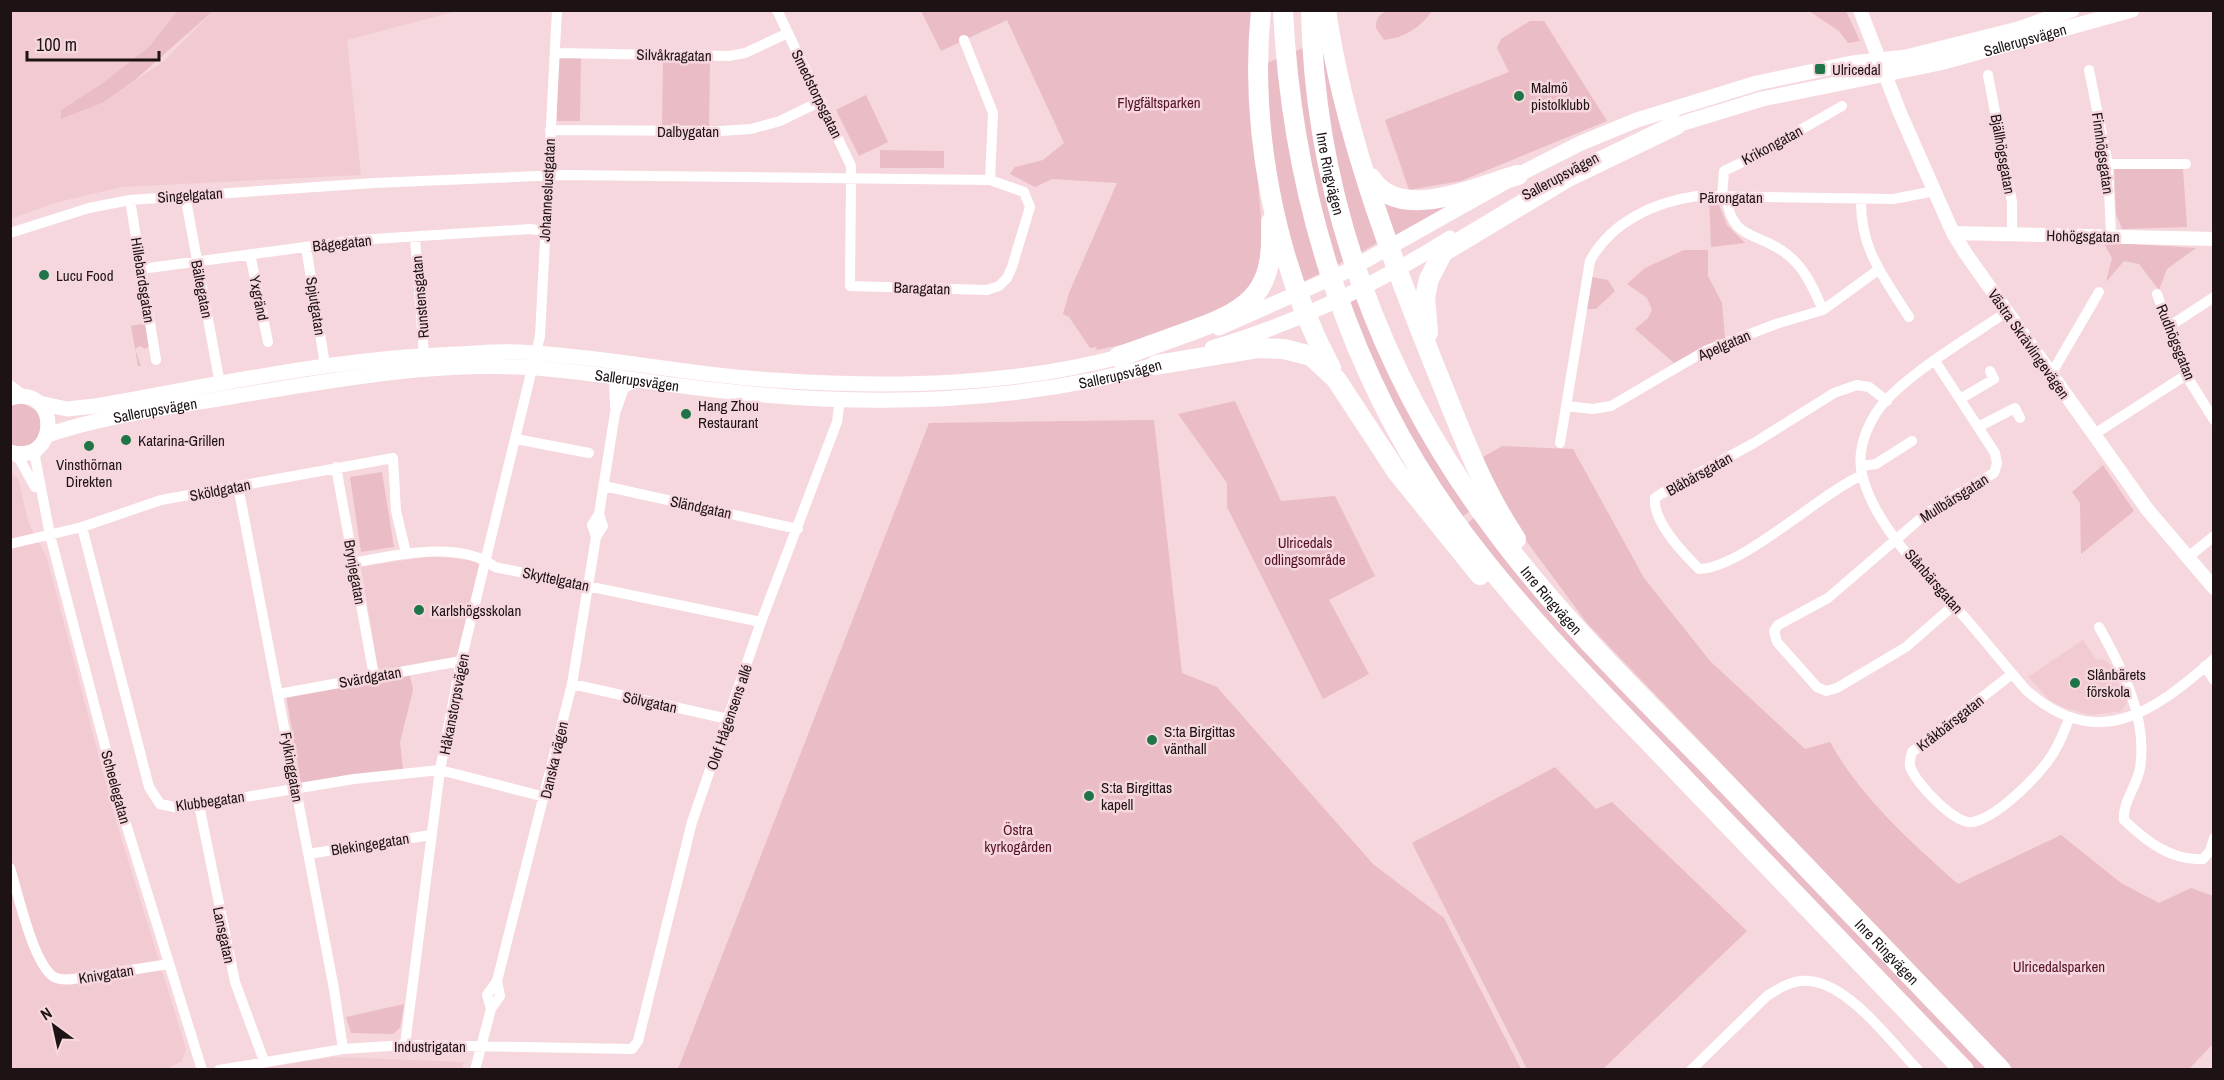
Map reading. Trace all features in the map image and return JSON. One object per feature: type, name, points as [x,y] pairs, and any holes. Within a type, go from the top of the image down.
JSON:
[{"type":"highway","points":[[1118,357],[1237,312],[1251,300],[1265,277],[1270,257],[1269,186],[1259,109],[1258,55],[1261,10]]},
{"type":"highway","name":"Inre Ringvägen","points":[[1283,10],[1288,82],[1297,142],[1319,241],[1348,325],[1396,426],[1464,535],[1536,622],[1964,1070]]},
{"type":"highway","name":"Inre Ringvägen","points":[[1311,10],[1321,131],[1342,223],[1371,309],[1413,402],[1472,499],[1528,571],[1588,638],[2001,1070]]},
{"type":"highway","points":[[1326,10],[1345,105],[1360,157],[1399,270],[1462,436],[1497,509],[1532,564],[1588,638]]},
{"type":"highway","points":[[1434,365],[1425,316],[1425,297],[1429,279],[1443,252],[1569,177],[1676,125]]},
{"type":"highway","points":[[1360,157],[1376,187],[1389,197],[1404,201],[1442,196],[1518,175]]},
{"type":"highway","points":[[1269,186],[1300,294],[1317,342],[1348,398]]},
{"type":"highway","points":[[1156,365],[1260,348],[1302,352],[1320,363],[1336,380],[1396,472],[1465,558],[1570,670],[1648,741]]},
{"type":"main road","name":"Sallerupsvägen","points":[[25,399],[67,409],[326,365],[424,355],[695,371],[774,380],[947,383],[1014,377],[1118,357],[1216,329],[1300,294],[1391,248],[1518,175],[1595,137],[1694,101],[1799,74],[1906,57],[1980,40],[2072,10]]},
{"type":"main road","name":"Sallerupsvägen","points":[[10,452],[29,452],[44,440],[108,418],[329,381],[457,366],[535,361],[614,378],[717,391],[840,400],[896,402],[1005,396],[1056,388],[1156,365],[1239,340],[1307,315],[1399,270],[1578,165],[1676,125],[1762,99],[1940,63],[2132,10]]},
{"type":"main road","points":[[614,378],[622,371],[675,374],[695,371]]},
{"type":"main road","points":[[25,399],[48,418],[44,440]]},
{"type":"street","name":"Johanneslustgatan","points":[[535,361],[540,332],[557,10]]},
{"type":"street","name":"Smedstorpsgatan","points":[[777,10],[851,166],[851,178]]},
{"type":"street","name":"Västra Skrävlingevägen","points":[[1860,10],[1953,233],[2005,313],[2147,509],[2214,588]]},
{"type":"street","name":"Silvåkragatan","points":[[555,53],[729,56],[745,53],[788,33]]},
{"type":"street","points":[[963,40],[993,113],[990,180]]},
{"type":"street","name":"Finnhögsgatan","points":[[2090,70],[2108,164],[2111,236]]},
{"type":"street","name":"Bjällhögsgatan","points":[[1988,75],[2012,202],[2012,234]]},
{"type":"street","name":"Dalbygatan","points":[[550,130],[720,131],[751,129],[780,121],[821,101]]},
{"type":"street","name":"Krikongatan","points":[[1823,310],[1808,279],[1794,260],[1778,247],[1750,235],[1734,224],[1728,214],[1724,196],[1724,171],[1842,106]]},
{"type":"street","points":[[2108,164],[2186,164]]},
{"type":"street","name":"Singelgatan","points":[[10,233],[89,208],[130,200],[375,183],[547,176],[990,180],[1024,192]]},
{"type":"street","name":"Baragatan","points":[[851,178],[850,286],[987,290],[999,286],[1007,278],[1012,267],[1030,207],[1024,192]]},
{"type":"street","name":"Pärongatan","points":[[1560,443],[1590,261],[1601,242],[1619,225],[1671,202],[1697,196],[1893,199],[1935,191]]},
{"type":"street","name":"Bältegatan","points":[[185,195],[220,384]]},
{"type":"street","points":[[1861,199],[1863,234],[1878,270],[1909,317]]},
{"type":"street","name":"Hillebardsgatan","points":[[130,200],[156,360]]},
{"type":"street","name":"Bågegatan","points":[[141,269],[358,240],[530,229],[545,231]]},
{"type":"street","name":"Hohögsgatan","points":[[1953,233],[2214,239]]},
{"type":"street","name":"Runstensgatan","points":[[415,238],[424,355]]},
{"type":"street","name":"Spjutgatan","points":[[306,247],[326,365]]},
{"type":"street","name":"Yxgränd","points":[[250,254],[268,342]]},
{"type":"street","name":"Apelgatan","points":[[1566,405],[1593,409],[1611,406],[1705,351],[1776,324],[1823,310],[1878,270]]},
{"type":"street","points":[[2050,376],[2099,292]]},
{"type":"street","name":"Rudhögsgatan","points":[[2157,294],[2186,375],[2214,420]]},
{"type":"street","points":[[2170,326],[2214,297]]},
{"type":"street","name":"Slånbärsgatan","points":[[2005,313],[1935,361],[1877,412],[1864,437],[1862,471],[1869,497],[1897,539],[2012,674],[2039,702],[2069,719],[2105,722],[2136,713],[2172,693],[2209,662]]},
{"type":"street","name":"Håkanstorpsvägen","points":[[405,1045],[440,770],[462,661],[535,361]]},
{"type":"street","name":"Mullbärsgatan","points":[[1897,539],[1928,512],[1994,473],[1995,453],[1935,361]]},
{"type":"street","points":[[2093,435],[2186,375]]},
{"type":"street","name":"Danska vägen","points":[[475,1070],[491,1009],[500,996],[497,981],[572,684],[596,537],[603,526],[599,514],[615,414],[614,378]]},
{"type":"street","points":[[1960,399],[1995,379]]},
{"type":"street","name":"Danska vägen","points":[[615,414],[624,388],[635,382],[643,381]]},
{"type":"street","points":[[10,385],[25,399]]},
{"type":"street","name":"Blåbärsgatan","points":[[1862,471],[1767,538],[1711,568],[1700,568],[1684,554],[1669,534],[1654,505],[1655,498],[1661,494],[1754,443],[1834,393],[1857,385],[1869,387],[1887,401]]},
{"type":"street","name":"Olof Hågensens allé","points":[[638,1041],[692,822],[761,622],[837,422],[840,400]]},
{"type":"street","points":[[1978,427],[2014,408],[2020,418]]},
{"type":"street","points":[[516,439],[589,453]]},
{"type":"street","name":"Scheelegatan","points":[[44,440],[35,457],[50,535],[122,811],[202,1070]]},
{"type":"street","points":[[1862,471],[1912,441]]},
{"type":"street","name":"Scheelegatan","points":[[10,452],[20,460],[42,500]]},
{"type":"street","name":"Sköldgatan","points":[[50,535],[82,527],[161,500],[393,458],[396,511],[406,553]]},
{"type":"street","name":"Brynjegatan","points":[[336,467],[374,676]]},
{"type":"street","name":"Fylkinggatan","points":[[238,486],[343,1049]]},
{"type":"street","name":"Sländgatan","points":[[604,486],[798,529]]},
{"type":"street","name":"Klubbegatan","points":[[82,527],[151,794],[160,804],[172,808],[199,805],[295,788],[416,771],[440,770],[545,797]]},
{"type":"street","points":[[10,544],[50,535]]},
{"type":"street","points":[[2187,558],[2214,536]]},
{"type":"street","points":[[1897,539],[1838,591],[1778,625],[1774,631],[1777,642],[1817,687],[1826,691],[1837,688],[1906,647],[1954,605]]},
{"type":"street","name":"Skyttelgatan","points":[[353,562],[406,553],[443,552],[487,560],[495,567],[761,622]]},
{"type":"street","points":[[2098,627],[2131,690],[2142,754],[2132,793],[2123,811],[2124,820],[2167,853],[2189,860],[2203,859],[2210,851],[2214,838]]},
{"type":"street","name":"Svärdgatan","points":[[278,694],[462,661]]},
{"type":"street","points":[[2209,662],[2214,680]]},
{"type":"street","name":"Kråkbärsgatan","points":[[2012,674],[1912,752],[1910,767],[1918,782],[1950,812],[1961,820],[1972,823],[1988,815],[2021,790],[2049,760],[2060,742],[2069,719]]},
{"type":"street","name":"Sölvgatan","points":[[572,684],[728,719]]},
{"type":"street","name":"Lansgatan","points":[[199,805],[235,982],[264,1061]]},
{"type":"street","name":"Blekingegatan","points":[[308,854],[431,835]]},
{"type":"street","name":"Knivgatan","points":[[10,868],[38,955],[52,976],[62,980],[73,980],[169,964]]},
{"type":"street","points":[[1691,1070],[1767,996],[1780,987],[1807,980],[1825,983],[1852,1001],[1918,1070]]},
{"type":"street","name":"Industrigatan","points":[[219,1070],[343,1049],[405,1045],[625,1051],[632,1049],[638,1041]]},
{"type":"shaded area","points":[[11,11],[177,11],[149,47],[100,85],[61,110],[104,102],[164,61],[213,11],[457,11],[347,40],[361,175],[122,187],[54,203],[11,219]]},
{"type":"shaded area","points":[[10,471],[18,479],[29,524],[47,558],[114,814],[186,1049],[182,1061],[168,1068],[11,1069]]},
{"type":"shaded area","name":"Karlshögsskolan","points":[[432,556],[476,561],[480,566],[458,654],[453,658],[382,670],[378,667],[361,567]]},
{"type":"shaded area","name":"Slånbärets förskola","points":[[2083,640],[2096,659],[2104,660],[2111,665],[2127,701],[2122,711],[2090,715],[2065,708],[2050,700],[2028,677]]},
{"type":"shaded area","points":[[335,1057],[464,1062],[462,1070],[253,1070]]},
{"type":"green space","points":[[177,11],[213,11],[135,80],[104,102],[61,119],[61,110],[100,85],[149,47]]},
{"type":"green space","name":"Flygfältsparken","points":[[921,11],[1251,11],[1250,92],[1261,217],[1261,268],[1237,304],[1148,339],[1097,350],[1096,347],[1090,348],[1069,317],[1063,314],[1069,293],[1117,183],[1052,179],[1035,187],[1010,174],[1015,167],[1043,160],[1064,143],[1007,20],[941,51]]},
{"type":"green space","points":[[1322,11],[1380,241],[1360,253],[1334,153],[1323,80]]},
{"type":"green space","points":[[1387,11],[1432,11],[1411,31],[1384,40],[1376,25],[1380,15]]},
{"type":"green space","points":[[1809,11],[1846,11],[1860,41],[1848,43],[1839,31]]},
{"type":"green space","name":"Malmö pistolklubb","points":[[1530,21],[1544,21],[1607,121],[1461,181],[1409,190],[1385,120],[1509,72],[1497,48],[1501,39]]},
{"type":"green space","points":[[1307,46],[1346,260],[1333,267],[1317,206],[1292,53]]},
{"type":"green space","points":[[557,56],[581,56],[580,121],[557,121]]},
{"type":"green space","points":[[1279,58],[1296,180],[1321,273],[1302,282],[1272,173],[1267,63]]},
{"type":"green space","points":[[663,61],[710,61],[709,127],[662,126]]},
{"type":"green space","points":[[866,95],[888,142],[859,156],[836,110]]},
{"type":"green space","points":[[880,150],[944,151],[944,168],[880,168]]},
{"type":"green space","points":[[2114,165],[2183,169],[2187,227],[2122,229],[2116,214]]},
{"type":"green space","points":[[1471,192],[1394,237],[1381,197]]},
{"type":"green space","points":[[1709,199],[1719,205],[1727,225],[1745,243],[1711,247]]},
{"type":"green space","points":[[2103,242],[2196,248],[2167,269],[2159,290],[2139,264],[2124,261],[2106,282],[2112,258]]},
{"type":"green space","points":[[1684,250],[1708,250],[1708,276],[1722,303],[1725,338],[1674,363],[1635,329],[1648,318],[1652,310],[1647,298],[1627,284],[1645,268]]},
{"type":"green space","points":[[1592,277],[1608,280],[1615,291],[1596,309],[1586,309]]},
{"type":"green space","points":[[1360,297],[1472,509],[1461,518],[1397,414],[1348,303]]},
{"type":"green space","points":[[146,323],[150,346],[145,349],[140,346],[135,349],[131,326]]},
{"type":"green space","points":[[135,349],[141,366],[138,366]]},
{"type":"green space","name":"Ulricedals odlingsområde","points":[[1235,401],[1281,501],[1335,496],[1375,576],[1329,600],[1369,674],[1323,699],[1227,507],[1227,483],[1178,414]]},
{"type":"green space","points":[[22,403],[36,410],[43,424],[34,445],[11,447],[11,406]]},
{"type":"green space","name":"Östra kyrkogården","points":[[1154,420],[1182,673],[1217,687],[1373,864],[1444,918],[1521,1069],[678,1069],[929,423]]},
{"type":"green space","name":"Ulricedalsparken","points":[[1502,446],[1573,449],[1644,578],[1710,661],[1805,749],[1830,742],[1872,801],[1958,884],[2061,835],[2121,883],[2159,903],[2191,888],[2213,896],[2213,1044],[2189,1069],[2013,1069],[1587,623],[1507,515],[1483,457]]},
{"type":"green space","points":[[2103,465],[2134,511],[2081,554],[2080,503],[2072,492]]},
{"type":"green space","points":[[382,472],[394,547],[361,552],[350,477]]},
{"type":"green space","points":[[1476,516],[1992,1069],[1974,1069],[1564,644],[1465,525]]},
{"type":"green space","points":[[410,676],[413,690],[400,742],[403,769],[301,783],[286,695]]},
{"type":"green space","points":[[1555,767],[1596,809],[1612,802],[1747,931],[1603,1069],[1527,1069],[1412,843]]},
{"type":"green space","points":[[404,1004],[400,1028],[393,1034],[351,1033],[346,1017]]},
{"type":"place","name":"Ulricedal","points":[[1820,69]]},
{"type":"place","name":"Malmö pistolklubb","points":[[1519,96]]},
{"type":"place","name":"Lucu Food","points":[[44,275]]},
{"type":"place","name":"Hang Zhou Restaurant","points":[[686,414]]},
{"type":"place","name":"Katarina-Grillen","points":[[126,440]]},
{"type":"place","name":"Vinsthörnan Direkten","points":[[89,446]]},
{"type":"place","name":"Karlshögsskolan","points":[[419,610]]},
{"type":"place","name":"Slånbärets förskola","points":[[2075,683]]},
{"type":"place","name":"S:ta Birgittas vänthall","points":[[1152,740]]},
{"type":"place","name":"S:ta Birgittas kapell","points":[[1089,796]]}]
